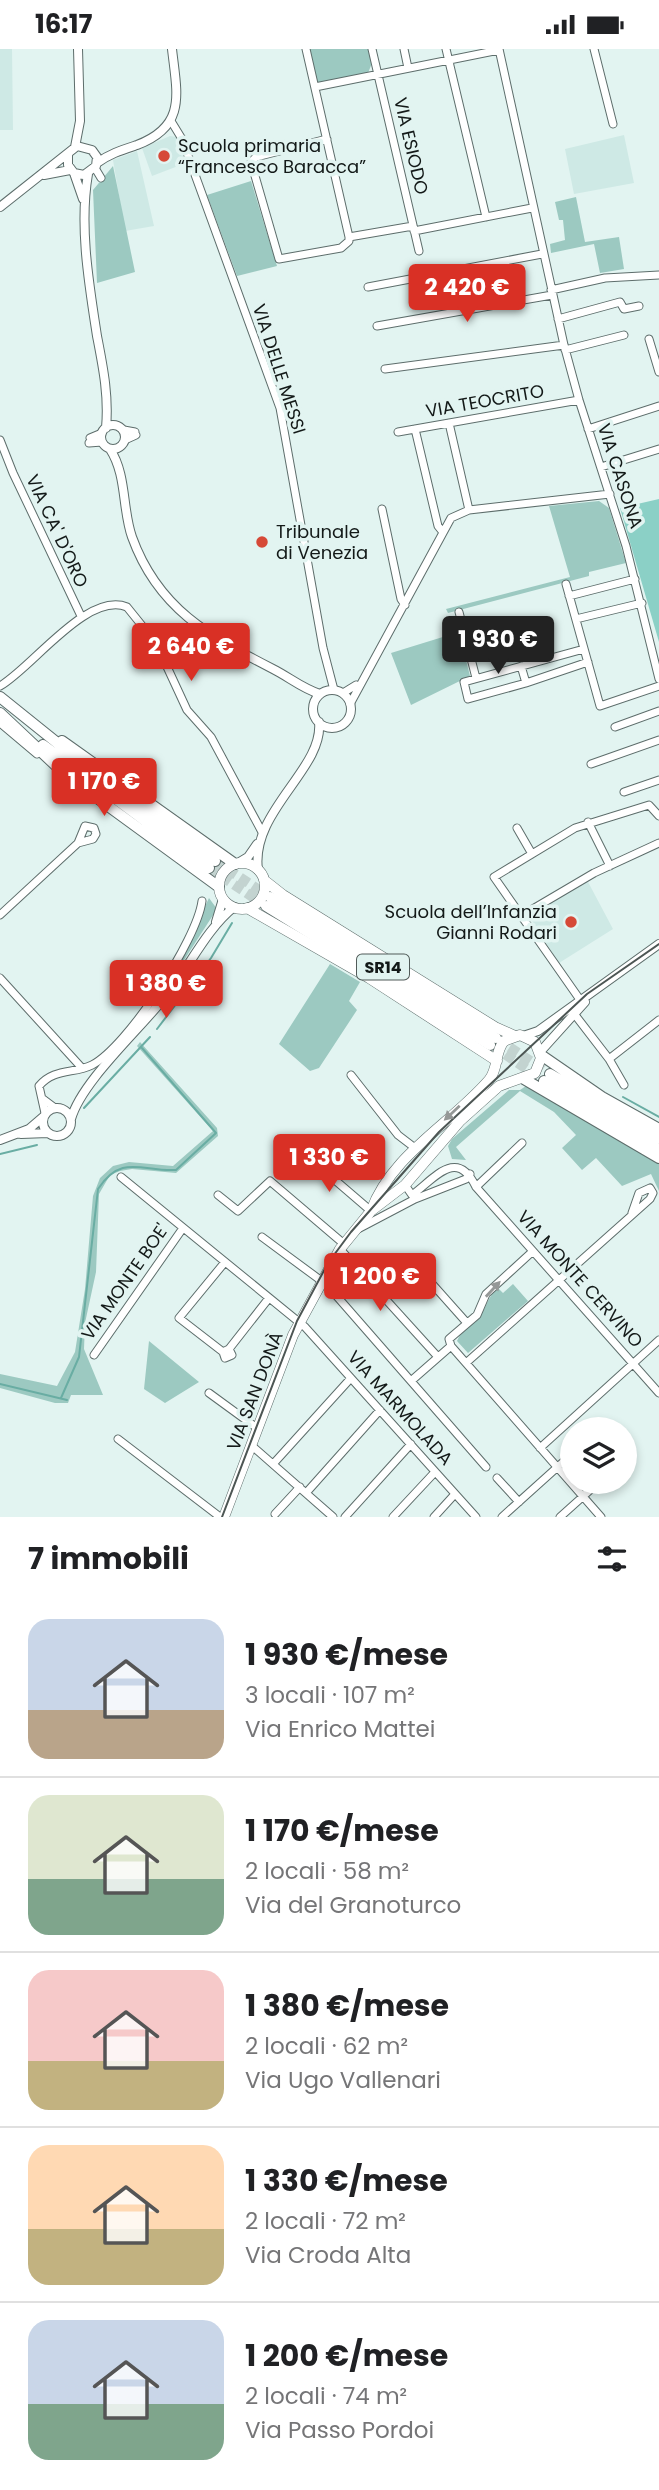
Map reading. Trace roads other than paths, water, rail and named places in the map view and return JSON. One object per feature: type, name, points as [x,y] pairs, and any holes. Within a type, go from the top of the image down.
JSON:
[{"type":"main road","points":[[0,697],[212,865],[106,794],[0,711]]},
{"type":"main road","points":[[0,711],[90,793],[219,887]]},
{"type":"main road","points":[[16,711],[84,754],[209,846],[236,863],[245,863],[258,870],[264,880],[283,895],[495,1027],[533,1041],[540,1053],[590,1090],[659,1129]]},
{"type":"main road","points":[[236,863],[223,872],[219,887],[223,899],[234,907],[247,908],[369,978],[497,1062],[503,1073],[520,1079],[659,1158]]},
{"type":"main road","points":[[247,908],[263,894],[264,880]]},
{"type":"main road","name":"SR14","points":[[268,902],[493,1041]]},
{"type":"main road","name":"VIA SAN DONÀ","points":[[222,1517],[299,1322],[320,1281],[415,1148],[487,1082],[497,1062],[501,1043],[519,1036]]},
{"type":"main road","name":"VIA SAN DONÀ","points":[[379,1201],[405,1185],[460,1121],[496,1089],[537,1070],[540,1053]]},
{"type":"main road","points":[[659,1138],[547,1078],[603,1119],[659,1149]]},
{"type":"street","points":[[0,207],[75,147],[80,121],[78,49]]},
{"type":"street","points":[[41,176],[93,168],[111,154],[153,139],[164,131],[171,121],[176,99],[173,49]]},
{"type":"street","points":[[306,49],[327,139],[349,237],[348,244],[341,248],[279,259],[250,165],[257,157],[327,139]]},
{"type":"street","name":"VIA ESIODO","points":[[372,49],[419,251]]},
{"type":"street","points":[[404,49],[408,68]]},
{"type":"street","points":[[446,49],[486,217]]},
{"type":"street","points":[[315,87],[499,49]]},
{"type":"street","name":"VIA CASONA","points":[[499,49],[542,254],[565,347],[642,603],[656,653],[659,679]]},
{"type":"street","points":[[594,49],[612,124]]},
{"type":"street","points":[[80,121],[90,148],[93,168],[85,205],[90,290],[108,400],[102,442]]},
{"type":"street","name":"VIA DELLE MESSI","points":[[171,121],[182,139],[280,408],[323,648],[332,678],[327,691]]},
{"type":"street","points":[[75,147],[111,154]]},
{"type":"street","points":[[68,155],[85,205]]},
{"type":"street","points":[[93,168],[101,178]]},
{"type":"street","points":[[349,237],[532,208]]},
{"type":"street","points":[[368,287],[542,254]]},
{"type":"street","points":[[377,326],[552,292],[605,278],[659,275]]},
{"type":"street","points":[[558,319],[620,302],[624,309],[639,306]]},
{"type":"street","points":[[385,369],[565,347],[624,335]]},
{"type":"street","points":[[649,339],[659,372]]},
{"type":"street","points":[[108,400],[122,428],[120,471]]},
{"type":"street","name":"VIA TEOCRITO","points":[[398,432],[579,400]]},
{"type":"street","points":[[588,429],[659,406]]},
{"type":"street","points":[[449,423],[469,510]]},
{"type":"street","points":[[110,449],[123,444],[135,434],[122,428],[104,430],[90,440],[102,442],[110,449],[120,471],[132,537],[150,576],[186,618],[224,644],[301,686],[343,693],[360,683]]},
{"type":"street","points":[[415,429],[438,526],[442,531]]},
{"type":"street","name":"VIA CA' D'ORO","points":[[0,440],[13,474],[81,616]]},
{"type":"street","points":[[601,467],[659,449]]},
{"type":"street","points":[[236,863],[252,853],[316,744],[348,718],[350,704],[360,683],[451,517],[469,510],[610,494]]},
{"type":"street","points":[[382,509],[405,605]]},
{"type":"street","points":[[569,596],[635,579]]},
{"type":"street","points":[[566,584],[600,706],[659,687]]},
{"type":"street","points":[[576,619],[642,603]]},
{"type":"street","points":[[0,686],[81,616],[119,604],[127,607],[139,619],[160,650],[187,710],[214,742],[262,834],[258,870]]},
{"type":"street","points":[[459,612],[476,678]]},
{"type":"street","points":[[584,649],[464,681],[468,699],[588,662]]},
{"type":"street","points":[[521,666],[526,683]]},
{"type":"street","points":[[301,686],[319,722],[316,744]]},
{"type":"street","points":[[313,706],[327,691]]},
{"type":"street","points":[[343,693],[350,704]]},
{"type":"street","points":[[615,727],[659,712]]},
{"type":"street","points":[[319,722],[328,728],[334,727]]},
{"type":"street","points":[[0,723],[64,780],[90,793]]},
{"type":"street","points":[[591,764],[659,740]]},
{"type":"street","points":[[624,792],[659,780]]},
{"type":"street","points":[[581,1002],[495,877],[588,822],[649,805],[659,816]]},
{"type":"street","points":[[588,822],[610,866]]},
{"type":"street","points":[[517,828],[532,854]]},
{"type":"street","points":[[0,915],[78,843]]},
{"type":"street","points":[[521,916],[610,866],[659,843]]},
{"type":"street","points":[[215,925],[223,899]]},
{"type":"street","points":[[48,1133],[43,1127],[45,1115],[39,1086],[48,1077],[102,1059],[167,980],[184,950],[202,901]]},
{"type":"street","points":[[0,1140],[18,1135],[64,1135],[70,1129],[71,1119],[85,1092],[169,992],[215,925],[234,907]]},
{"type":"street","name":"VIA SAN DONÀ","points":[[519,1036],[536,1032],[571,1011],[659,946]]},
{"type":"street","points":[[0,978],[81,1067]]},
{"type":"street","points":[[571,1011],[609,1059],[624,1085]]},
{"type":"street","name":"VIA SAN DONÀ","points":[[540,1053],[571,1011]]},
{"type":"street","points":[[609,1059],[659,1020]]},
{"type":"street","points":[[351,1075],[398,1135],[415,1148]]},
{"type":"street","points":[[18,1135],[34,1126],[45,1115],[85,1092]]},
{"type":"street","points":[[40,1096],[66,1111],[71,1119]]},
{"type":"street","points":[[476,1187],[522,1143]]},
{"type":"street","points":[[307,1156],[371,1212]]},
{"type":"street","points":[[354,1231],[393,1210],[462,1181],[470,1174],[461,1168],[449,1168],[412,1195],[405,1185]]},
{"type":"street","name":"VIA MONTE CERVINO","points":[[470,1174],[476,1187],[659,1393]]},
{"type":"street","name":"VIA MONTE BOE'","points":[[121,1177],[299,1322]]},
{"type":"street","points":[[218,1195],[238,1211],[270,1181],[342,1247],[438,1357]]},
{"type":"street","name":"VIA MONTE CERVINO","points":[[462,1181],[476,1187]]},
{"type":"street","points":[[466,1363],[632,1213],[642,1190],[650,1188],[656,1195]]},
{"type":"street","points":[[379,1201],[393,1210]]},
{"type":"street","name":"VIA MONTE BOE'","points":[[94,1355],[183,1228]]},
{"type":"street","points":[[262,1237],[320,1281],[486,1467]]},
{"type":"street","points":[[533,1251],[486,1294],[477,1315],[449,1339],[451,1346],[601,1517]]},
{"type":"street","points":[[225,1262],[179,1318],[226,1351],[269,1298]]},
{"type":"street","points":[[418,1268],[467,1323]]},
{"type":"street","name":"VIA MARMOLADA","points":[[299,1322],[476,1517]]},
{"type":"street","points":[[540,1448],[659,1340]]},
{"type":"street","points":[[411,1381],[451,1346]]},
{"type":"street","points":[[274,1464],[351,1378]]},
{"type":"street","points":[[209,1393],[257,1428]]},
{"type":"street","points":[[306,1493],[380,1410]]},
{"type":"street","points":[[118,1439],[222,1517]]},
{"type":"street","points":[[345,1517],[411,1444]]},
{"type":"street","points":[[251,1445],[333,1517]]},
{"type":"street","points":[[502,1517],[560,1465]]},
{"type":"street","points":[[393,1517],[435,1472]]},
{"type":"street","points":[[497,1478],[519,1502]]},
{"type":"street","points":[[275,1514],[300,1487]]},
{"type":"street","points":[[434,1517],[455,1494]]},
{"type":"street","points":[[560,1517],[586,1494]]},
{"type":"waterway","points":[[157,1029],[211,958],[232,923]]},
{"type":"waterway","points":[[84,1108],[150,1037]]},
{"type":"waterway","points":[[61,1398],[79,1357],[98,1189],[107,1178],[124,1168],[176,1170],[216,1133],[142,1048]]},
{"type":"waterway","points":[[623,1097],[659,1117]]},
{"type":"waterway","points":[[0,1154],[37,1145]]},
{"type":"waterway","points":[[0,1384],[67,1400]]},
{"type":"tunnel","points":[[215,861],[270,897]]},
{"type":"tunnel","points":[[209,868],[266,906]]},
{"type":"tunnel","points":[[497,1039],[550,1074]]},
{"type":"tunnel","points":[[493,1046],[544,1081]]},
{"type":"tram line","points":[[222,1517],[297,1321],[328,1263],[351,1232],[439,1132],[587,994],[659,944]]},
{"type":"place","name":"Scuola primaria “Francesco Baracca”","points":[[164,156]]},
{"type":"place","name":"Tribunale di Venezia","points":[[262,542]]},
{"type":"place","name":"Scuola dell’Infanzia Gianni Rodari","points":[[571,922]]}]
